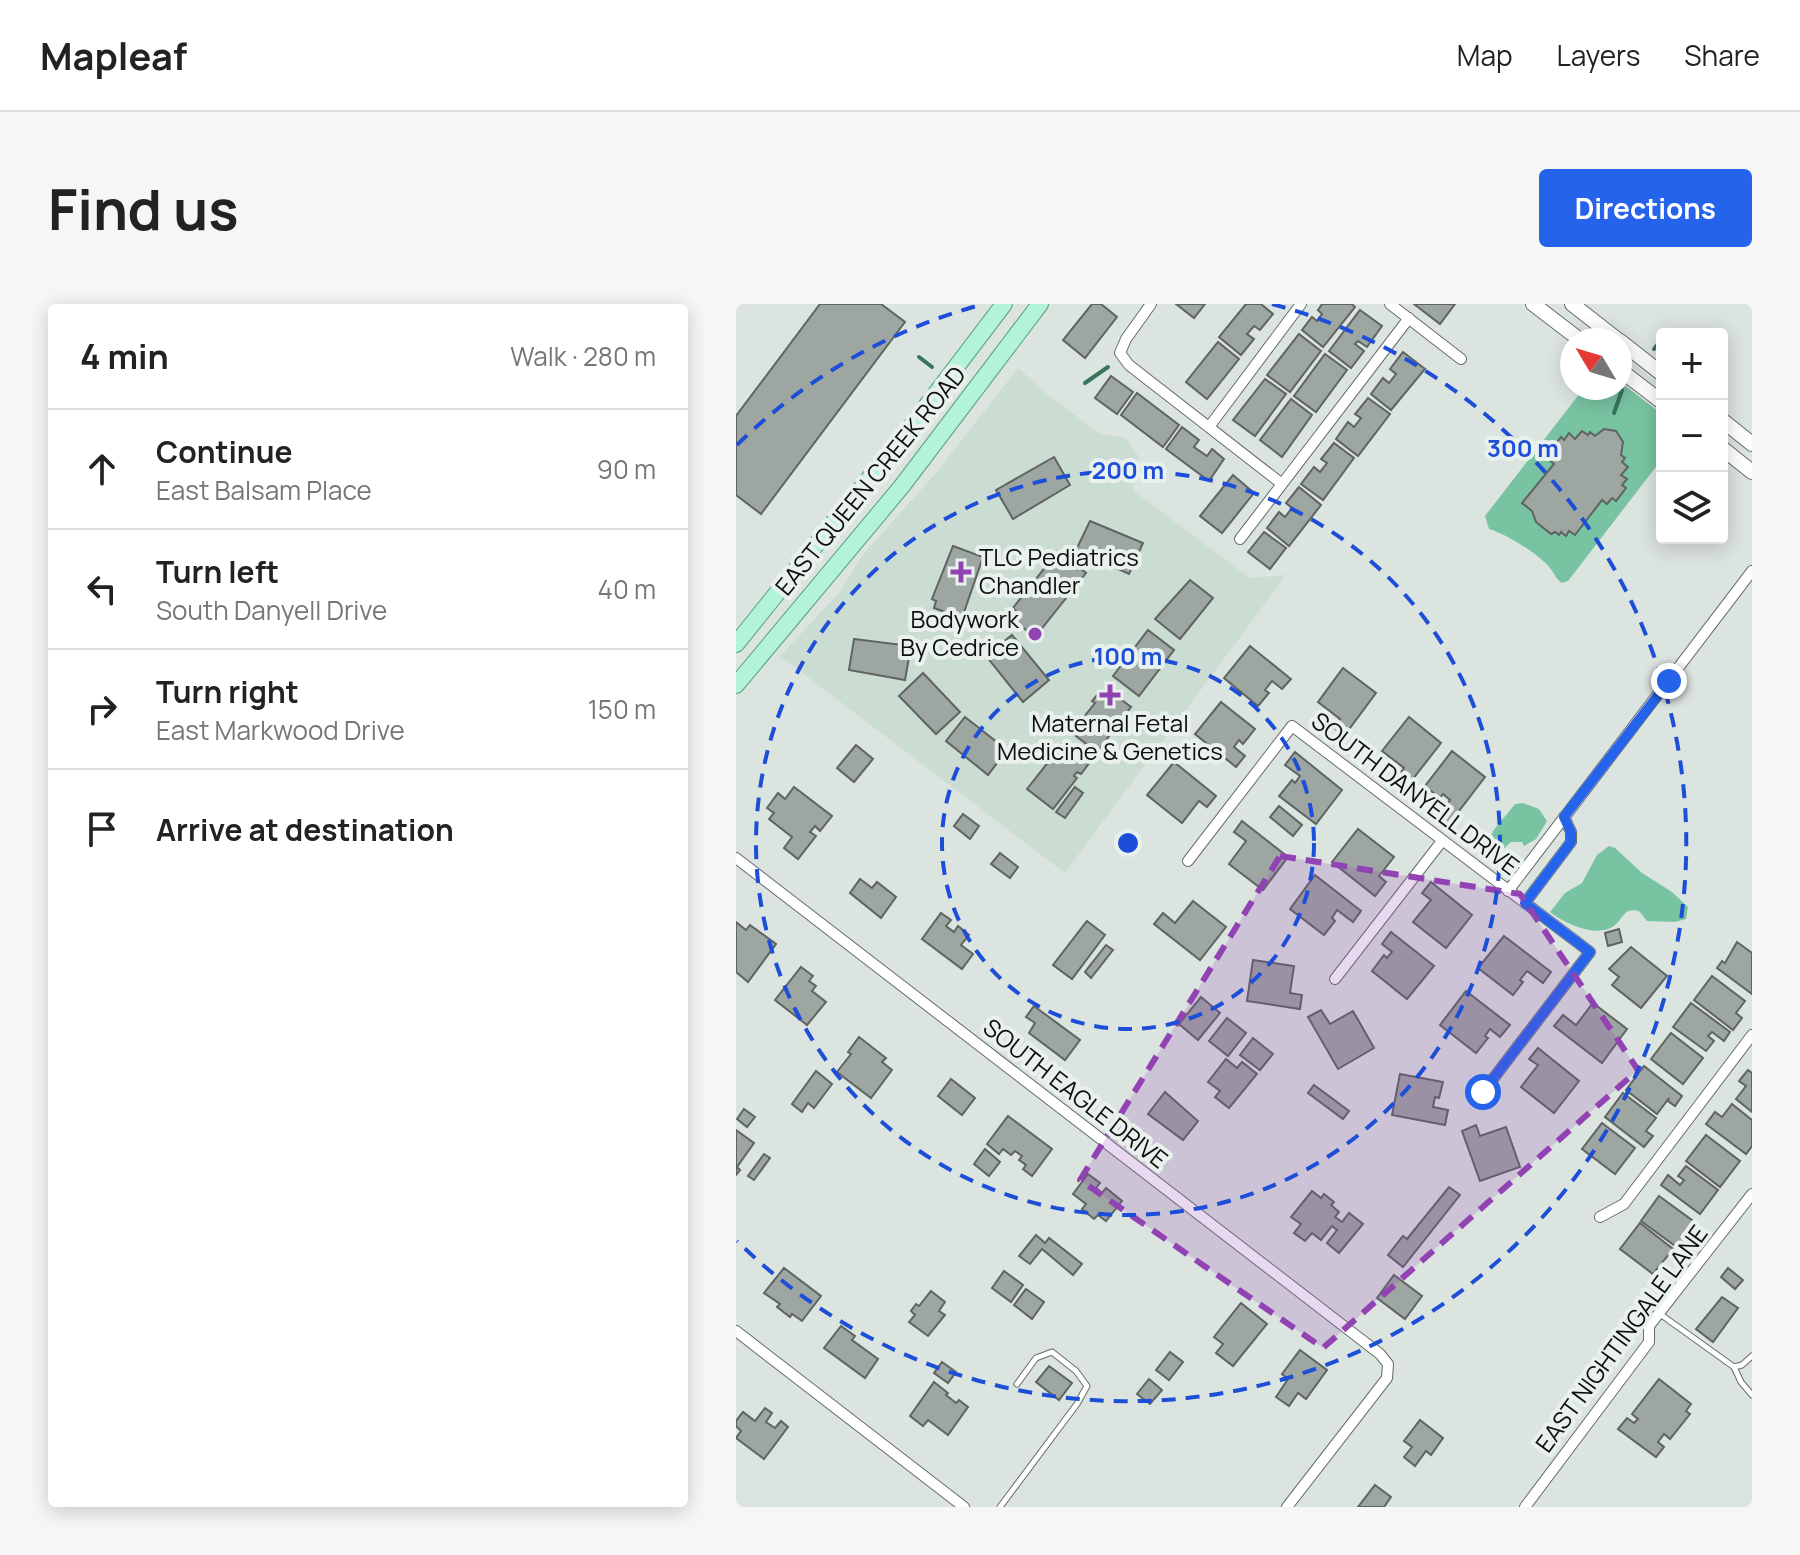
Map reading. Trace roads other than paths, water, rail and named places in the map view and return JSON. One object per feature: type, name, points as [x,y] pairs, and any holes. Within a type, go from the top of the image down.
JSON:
[{"type":"main road","name":"EAST QUEEN CREEK ROAD","points":[[736,644],[860,492],[1004,304]]},
{"type":"main road","name":"EAST QUEEN CREEK ROAD","points":[[736,685],[883,510],[1040,304]]},
{"type":"main road","points":[[1533,304],[1564,328]]},
{"type":"main road","points":[[1572,304],[1602,328]]},
{"type":"main road","points":[[970,349],[992,366]]},
{"type":"main road","points":[[1632,351],[1656,369]]},
{"type":"main road","points":[[1632,379],[1659,400]]},
{"type":"main road","points":[[1728,425],[1752,444]]},
{"type":"main road","points":[[1728,453],[1752,472]]},
{"type":"street","points":[[1209,427],[1301,304]]},
{"type":"street","points":[[1390,304],[1461,359]]},
{"type":"street","points":[[1145,306],[1120,353],[1129,365],[1282,484]]},
{"type":"street","points":[[1240,539],[1409,318]]},
{"type":"street","points":[[1508,891],[1752,571]]},
{"type":"street","name":"SOUTH DANYELL DRIVE","points":[[1188,861],[1292,726],[1590,952],[1483,1092]]},
{"type":"street","points":[[1525,903],[1571,842],[1571,832],[1564,817]]},
{"type":"street","points":[[1335,979],[1442,841]]},
{"type":"street","name":"SOUTH EAGLE DRIVE","points":[[736,858],[1355,1334],[1388,1364],[1387,1378],[1288,1506]]},
{"type":"street","points":[[1600,1217],[1624,1204],[1752,1035]]},
{"type":"street","name":"EAST NIGHTINGALE LANE","points":[[1525,1507],[1649,1342],[1649,1326],[1752,1194]]},
{"type":"street","points":[[736,1331],[964,1507]]},
{"type":"lane","points":[[1540,849],[1557,862]]},
{"type":"lane","points":[[1659,1313],[1734,1367],[1752,1395]]},
{"type":"lane","points":[[1000,1507],[1087,1386],[1076,1371],[1052,1352],[1036,1358],[1017,1384]]},
{"type":"lane","points":[[1734,1367],[1742,1365],[1752,1356]]},
{"type":"waterway","points":[[919,357],[932,367]]},
{"type":"waterway","points":[[1085,383],[1108,367]]},
{"type":"waterway","points":[[1614,413],[1619,400]]},
{"type":"place","name":"TLC Pediatrics Chandler","points":[[961,572]]},
{"type":"place","name":"Bodywork By Cedrice","points":[[1035,634]]},
{"type":"place","name":"Maternal Fetal Medicine & Genetics","points":[[1110,695]]}]
